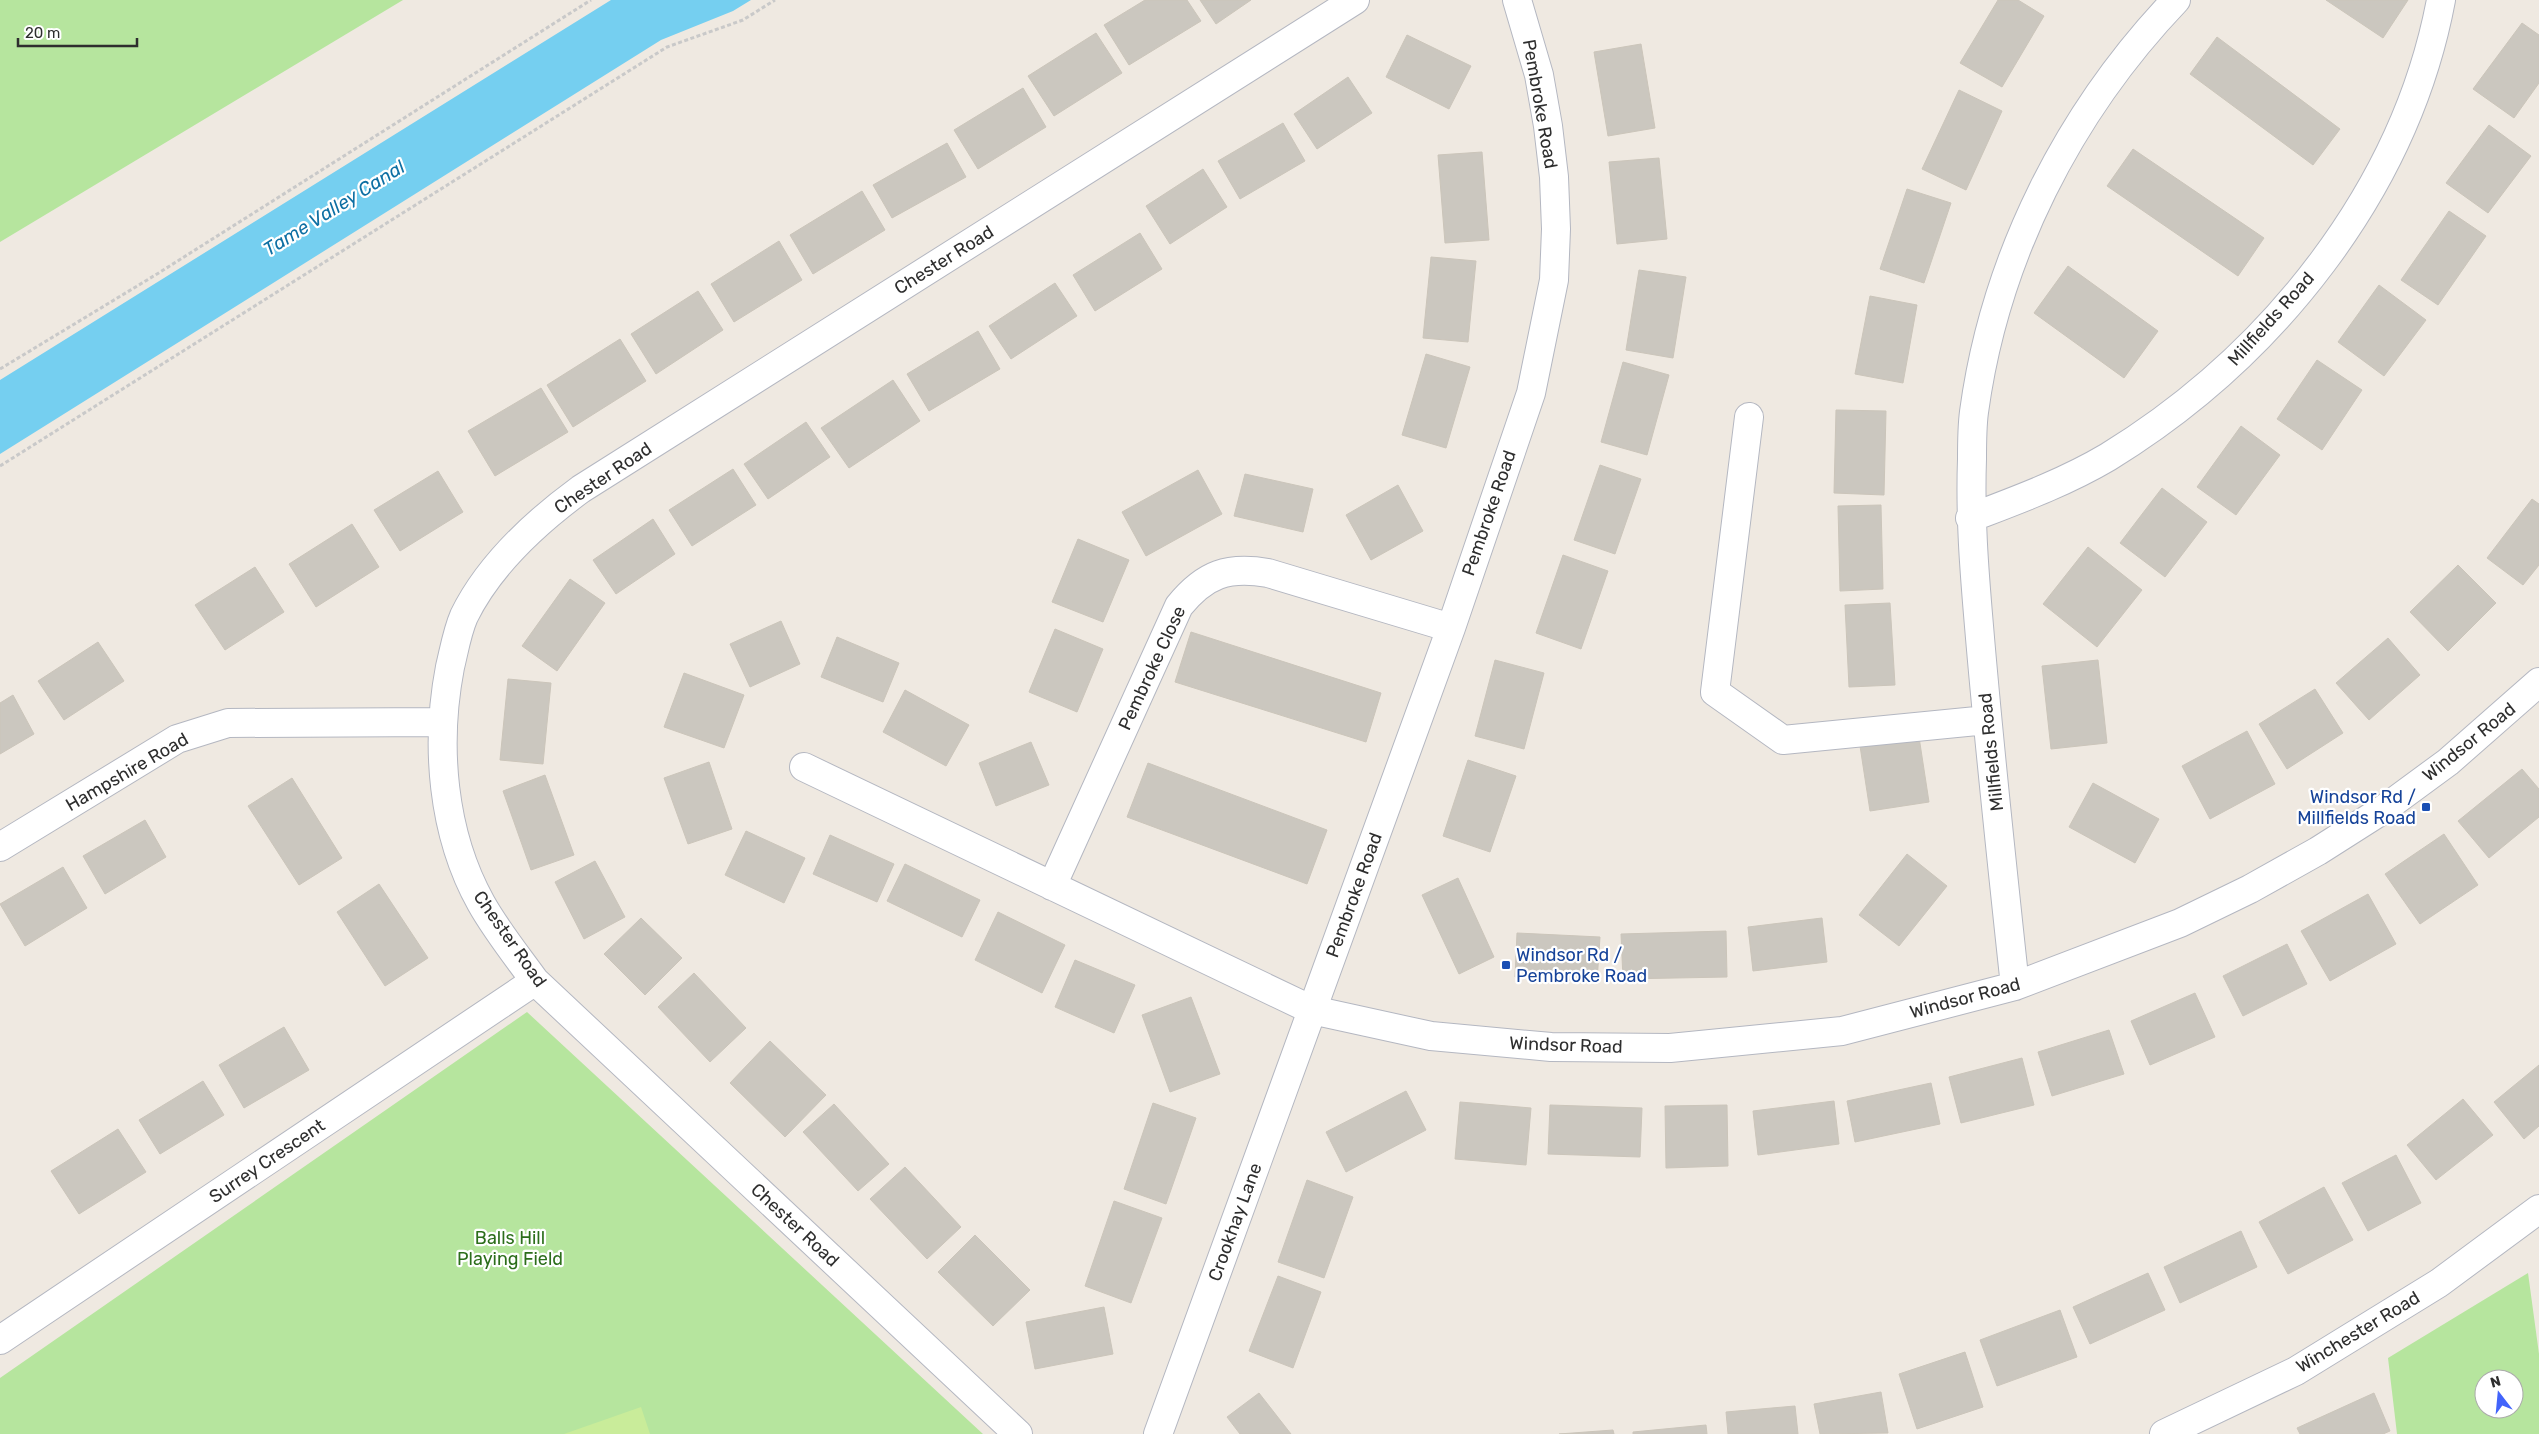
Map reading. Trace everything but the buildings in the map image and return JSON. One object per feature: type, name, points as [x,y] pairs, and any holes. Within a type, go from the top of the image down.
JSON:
[{"type":"street","name":"Chester Road","points":[[1018,1434],[535,981],[481,904],[462,861],[450,815],[443,769],[442,722],[454,652],[464,617],[505,558],[554,509],[581,489],[1355,0]]},
{"type":"street","name":"Pembroke Road","points":[[1312,1010],[1451,628],[1531,393],[1554,280],[1556,220],[1554,177],[1548,126],[1539,75],[1517,0]]},
{"type":"street","name":"Millfields Road","points":[[2015,986],[1987,720],[1970,518],[1973,414],[1984,354],[2000,295],[2021,237],[2046,182],[2076,128],[2110,77],[2148,30],[2176,0]]},
{"type":"street","name":"Millfields Road","points":[[1970,518],[2052,487],[2107,457],[2160,423],[2209,384],[2255,342],[2297,294],[2335,245],[2367,194],[2394,140],[2418,85],[2436,28],[2441,0]]},
{"type":"street","points":[[1749,417],[1714,692],[1783,740],[1987,720]]},
{"type":"street","name":"Pembroke Close","points":[[1052,886],[1179,606],[1192,590],[1208,578],[1234,570],[1247,569],[1268,573],[1451,628]]},
{"type":"street","name":"Windsor Road","points":[[1312,1010],[1431,1036],[1551,1047],[1670,1048],[1842,1031],[2015,986],[2180,923],[2250,889],[2318,851],[2384,809],[2448,762],[2539,682]]},
{"type":"street","name":"Hampshire Road","points":[[0,847],[177,739],[228,722],[442,722]]},
{"type":"street","points":[[804,767],[1312,1010]]},
{"type":"street","name":"Surrey Crescent","points":[[0,1340],[535,981]]},
{"type":"street","name":"Crookhay Lane","points":[[1158,1434],[1312,1010]]},
{"type":"street","name":"Winchester Road","points":[[2164,1434],[2296,1371],[2439,1283],[2539,1209]]},
{"type":"path","points":[[0,370],[157,274],[591,0]]},
{"type":"path","points":[[0,466],[667,47],[743,20],[775,0]]},
{"type":"green space","points":[[0,0],[403,0],[0,242]]},
{"type":"green space","name":"Balls Hill Playing Field","points":[[527,1012],[983,1434],[0,1434],[0,1378]]},
{"type":"green space","points":[[2528,1273],[2539,1354],[2539,1434],[2397,1434],[2388,1358]]},
{"type":"green space","points":[[641,1407],[650,1434],[564,1434]]},
{"type":"water","name":"Tame Valley Canal","points":[[611,0],[751,0],[733,11],[661,40],[0,454],[0,380]]},
{"type":"place","name":"Windsor Rd / Millfields Road","points":[[2426,807]]},
{"type":"place","name":"Windsor Rd / Pembroke Road","points":[[1506,965]]}]
